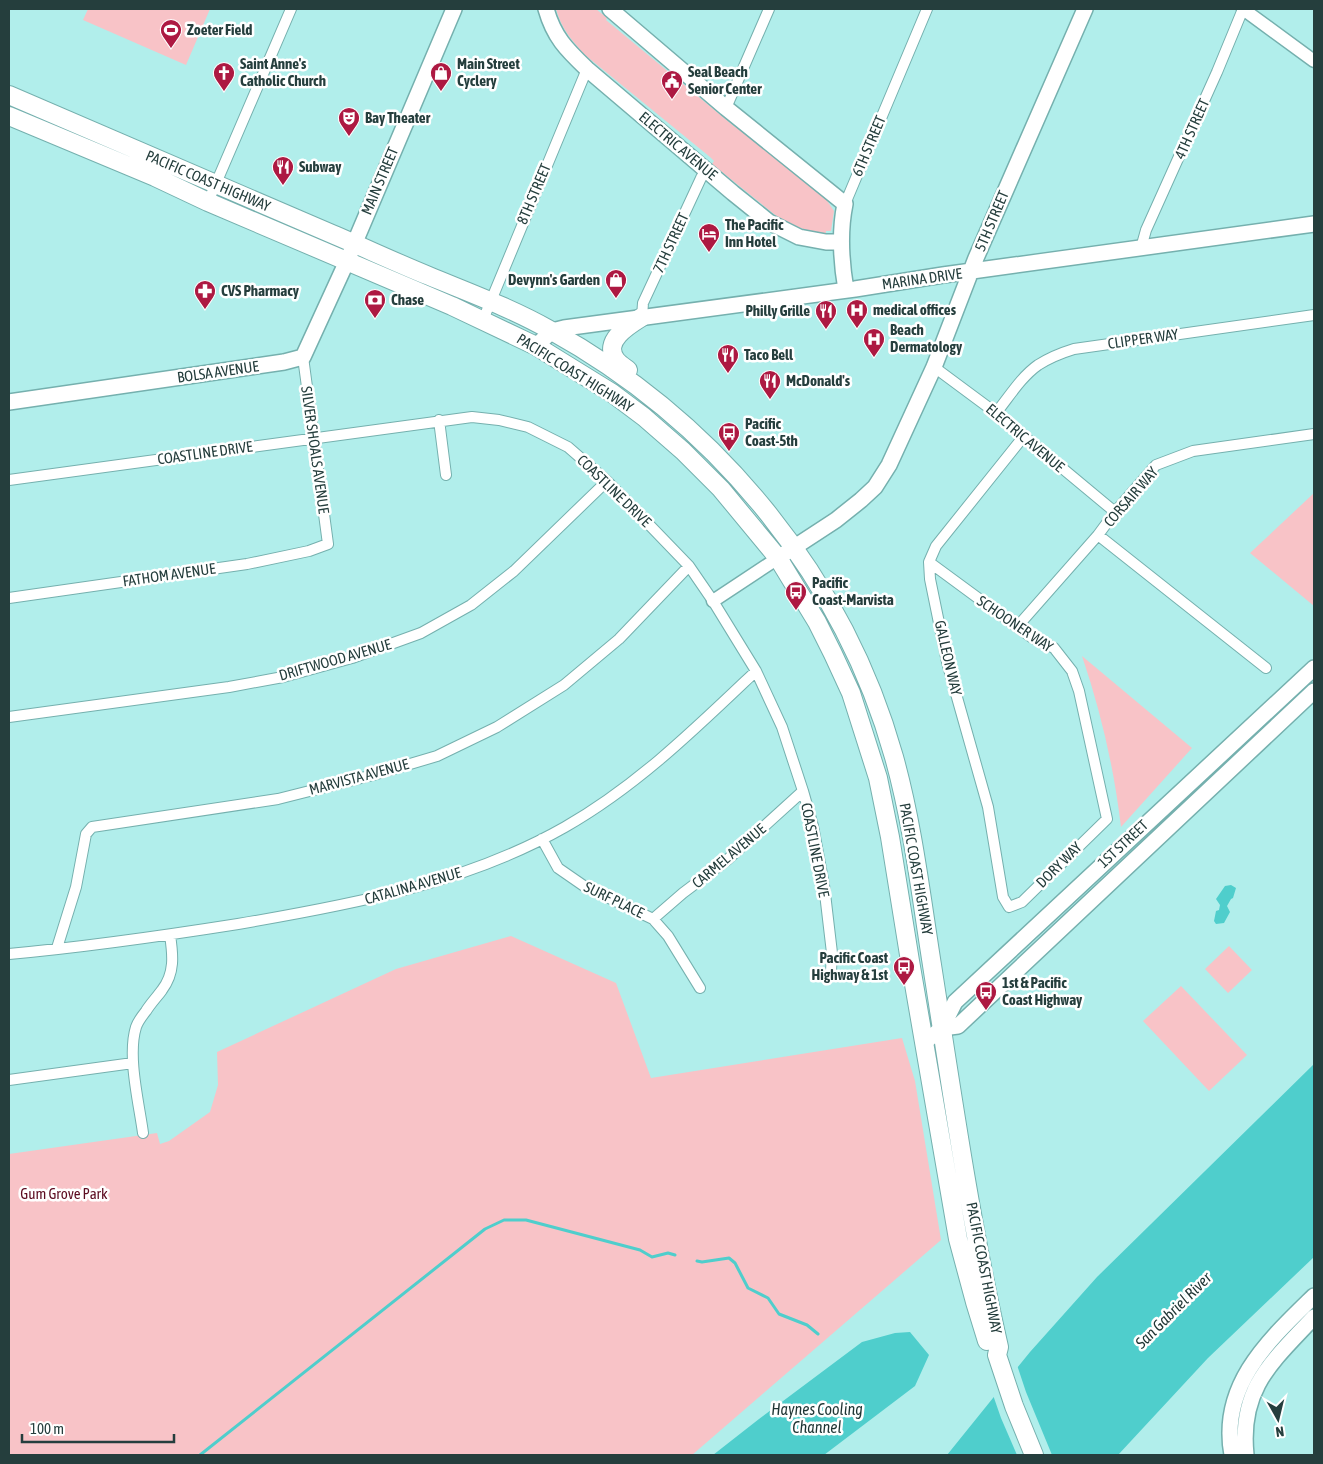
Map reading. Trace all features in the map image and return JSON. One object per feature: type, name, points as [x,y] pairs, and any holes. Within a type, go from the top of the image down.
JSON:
[{"type":"highway","name":"PACIFIC COAST HIGHWAY","points":[[9,95],[490,301],[552,331],[596,357],[681,422],[736,475],[769,513],[794,547],[838,617],[854,648],[876,699],[895,759],[910,829],[986,1290],[999,1347],[997,1357]]},
{"type":"highway","name":"PACIFIC COAST HIGHWAY","points":[[9,116],[483,320],[536,346],[612,394],[644,417],[683,451],[721,489],[778,558],[817,622],[851,693],[878,778],[890,837],[958,1239],[990,1350],[997,1357]]},
{"type":"highway","points":[[642,317],[622,330],[613,344],[613,355],[618,362],[674,406],[681,422]]},
{"type":"highway","points":[[721,489],[736,475]]},
{"type":"highway","points":[[997,1357],[1034,1455]]},
{"type":"main road","name":"MAIN STREET","points":[[354,244],[454,9]]},
{"type":"main road","name":"ELECTRIC AVENUE","points":[[546,9],[552,28],[565,48],[587,69],[769,222],[799,237],[826,242],[840,242]]},
{"type":"main road","points":[[610,9],[726,108],[845,204]]},
{"type":"main road","name":"5TH STREET","points":[[778,558],[836,520],[861,500],[875,487],[889,465],[934,367],[971,272],[1085,9]]},
{"type":"main road","name":"6TH STREET","points":[[845,204],[840,242],[846,290]]},
{"type":"main road","name":"MARINA DRIVE","points":[[552,331],[1314,224]]},
{"type":"main road","points":[[303,356],[354,244]]},
{"type":"main road","points":[[536,346],[552,331]]},
{"type":"main road","name":"BOLSA AVENUE","points":[[9,402],[284,362],[303,356]]},
{"type":"main road","name":"1ST STREET","points":[[925,1042],[942,1028],[955,1002],[1314,668]]},
{"type":"main road","name":"1ST STREET","points":[[942,1028],[958,1026],[1314,691]]},
{"type":"main road","points":[[1232,1455],[1230,1418],[1246,1372],[1264,1346],[1314,1296]]},
{"type":"main road","points":[[1246,1455],[1246,1425],[1254,1392],[1270,1365],[1314,1317]]},
{"type":"street","points":[[208,202],[291,9]]},
{"type":"street","points":[[726,108],[769,9]]},
{"type":"street","name":"6TH STREET","points":[[845,204],[927,9]]},
{"type":"street","points":[[1243,9],[1314,61]]},
{"type":"street","name":"4TH STREET","points":[[1141,248],[1146,230],[1218,72],[1243,9]]},
{"type":"street","name":"8TH STREET","points":[[483,320],[587,69]]},
{"type":"street","name":"7TH STREET","points":[[642,317],[643,303],[706,170]]},
{"type":"street","name":"CLIPPER WAY","points":[[996,413],[1037,366],[1056,355],[1074,348],[1314,315]]},
{"type":"street","name":"SILVER SHOALS AVENUE","points":[[303,356],[328,544]]},
{"type":"street","name":"ELECTRIC AVENUE","points":[[934,367],[996,413],[1115,512]]},
{"type":"street","name":"COASTLINE DRIVE","points":[[9,480],[472,417],[499,420],[528,427],[568,447],[607,481],[688,566],[713,601],[756,671],[782,727],[814,826],[824,885],[832,953],[831,971]]},
{"type":"street","points":[[439,420],[446,475]]},
{"type":"street","name":"CORSAIR WAY","points":[[1017,627],[1098,535],[1115,512],[1156,465],[1193,451],[1314,434]]},
{"type":"street","points":[[929,562],[936,546],[1024,436]]},
{"type":"street","name":"DRIFTWOOD AVENUE","points":[[9,716],[283,677],[352,658],[421,633],[471,605],[514,571],[607,481]]},
{"type":"street","points":[[1098,535],[1266,668]]},
{"type":"street","name":"FATHOM AVENUE","points":[[9,598],[247,564],[309,551],[328,544]]},
{"type":"street","points":[[713,601],[778,558]]},
{"type":"street","name":"SCHOONER WAY","points":[[929,562],[1031,637],[1054,648],[1072,671],[1079,691],[1106,819]]},
{"type":"street","name":"GALLEON WAY","points":[[929,562],[930,579],[948,662],[988,808],[1002,897],[1009,907]]},
{"type":"street","name":"MARVISTA AVENUE","points":[[57,948],[76,888],[86,834],[92,827],[278,799],[437,756],[497,727],[564,684],[618,639],[688,566]]},
{"type":"street","name":"CATALINA AVENUE","points":[[9,954],[170,935],[325,910],[460,873],[501,858],[542,839],[610,799],[658,762],[756,671]]},
{"type":"street","name":"CARMEL AVENUE","points":[[653,918],[727,860],[803,791]]},
{"type":"street","name":"DORY WAY","points":[[1009,907],[1022,902],[1106,819]]},
{"type":"street","name":"SURF PLACE","points":[[542,839],[558,868],[584,886],[653,918],[668,936],[700,988]]},
{"type":"street","points":[[143,1133],[133,1063],[133,1041],[137,1025],[150,1003],[163,988],[172,971],[173,954],[170,935]]},
{"type":"street","points":[[9,1080],[133,1063]]},
{"type":"green space","name":"Zoeter Field","points":[[88,9],[210,9],[186,65],[83,20]]},
{"type":"green space","points":[[556,9],[596,9],[607,18],[606,20],[735,127],[737,125],[826,199],[834,211],[831,231],[826,231],[826,236],[794,226],[780,219],[712,164],[714,161],[710,157],[585,55],[568,34]]},
{"type":"green space","points":[[1314,493],[1314,606],[1250,553]]},
{"type":"green space","points":[[1082,656],[1192,748],[1121,827],[1115,783],[1106,740]]},
{"type":"green space","name":"Gum Grove Park","points":[[511,936],[616,983],[651,1078],[902,1038],[915,1081],[941,1240],[692,1455],[9,1455],[9,1154],[157,1133],[160,1144],[169,1141],[210,1112],[218,1085],[217,1052],[396,969]]},
{"type":"green space","points":[[1229,946],[1252,970],[1228,993],[1205,969]]},
{"type":"green space","points":[[1181,986],[1247,1055],[1209,1091],[1143,1021]]},
{"type":"water","points":[[1231,885],[1236,888],[1233,898],[1227,906],[1230,912],[1224,923],[1216,924],[1214,921],[1216,911],[1219,910],[1220,905],[1216,899],[1225,886]]},
{"type":"water","name":"San Gabriel River","points":[[1314,1064],[1314,1257],[1208,1358],[1118,1455],[947,1455],[1030,1352],[1097,1277]]},
{"type":"water","name":"Haynes Cooling Channel","points":[[910,1332],[929,1355],[915,1386],[824,1455],[713,1455],[862,1342],[895,1333]]},
{"type":"pier","points":[[1017,1365],[1052,1455],[1017,1455],[1001,1418],[993,1395]]},
{"type":"waterway","points":[[200,1455],[485,1229],[504,1220],[526,1220],[640,1250],[652,1257],[668,1253],[675,1255]]},
{"type":"waterway","points":[[697,1261],[729,1258],[735,1263],[748,1288],[768,1298],[779,1314],[807,1325],[818,1334]]},
{"type":"place","name":"Zoeter Field","points":[[171,49]]},
{"type":"place","name":"Saint Anne's Catholic Church","points":[[224,92]]},
{"type":"place","name":"Main Street Cyclery","points":[[441,92]]},
{"type":"place","name":"Seal Beach Senior Center","points":[[672,100]]},
{"type":"place","name":"Bay Theater","points":[[349,137]]},
{"type":"place","name":"Subway","points":[[283,186]]},
{"type":"place","name":"The Pacific Inn Hotel","points":[[709,253]]},
{"type":"place","name":"Devynn's Garden","points":[[616,299]]},
{"type":"place","name":"CVS Pharmacy","points":[[205,310]]},
{"type":"place","name":"Chase","points":[[375,319]]},
{"type":"place","name":"medical offices","points":[[857,329]]},
{"type":"place","name":"Philly Grille","points":[[826,330]]},
{"type":"place","name":"Beach Dermatology","points":[[874,358]]},
{"type":"place","name":"Taco Bell","points":[[728,374]]},
{"type":"place","name":"McDonald's","points":[[770,400]]},
{"type":"place","name":"Pacific Coast-5th","points":[[729,452]]},
{"type":"place","name":"Pacific Coast-Marvista","points":[[796,611]]},
{"type":"place","name":"Pacific Coast Highway & 1st","points":[[904,986]]},
{"type":"place","name":"1st & Pacific Coast Highway","points":[[986,1011]]}]
